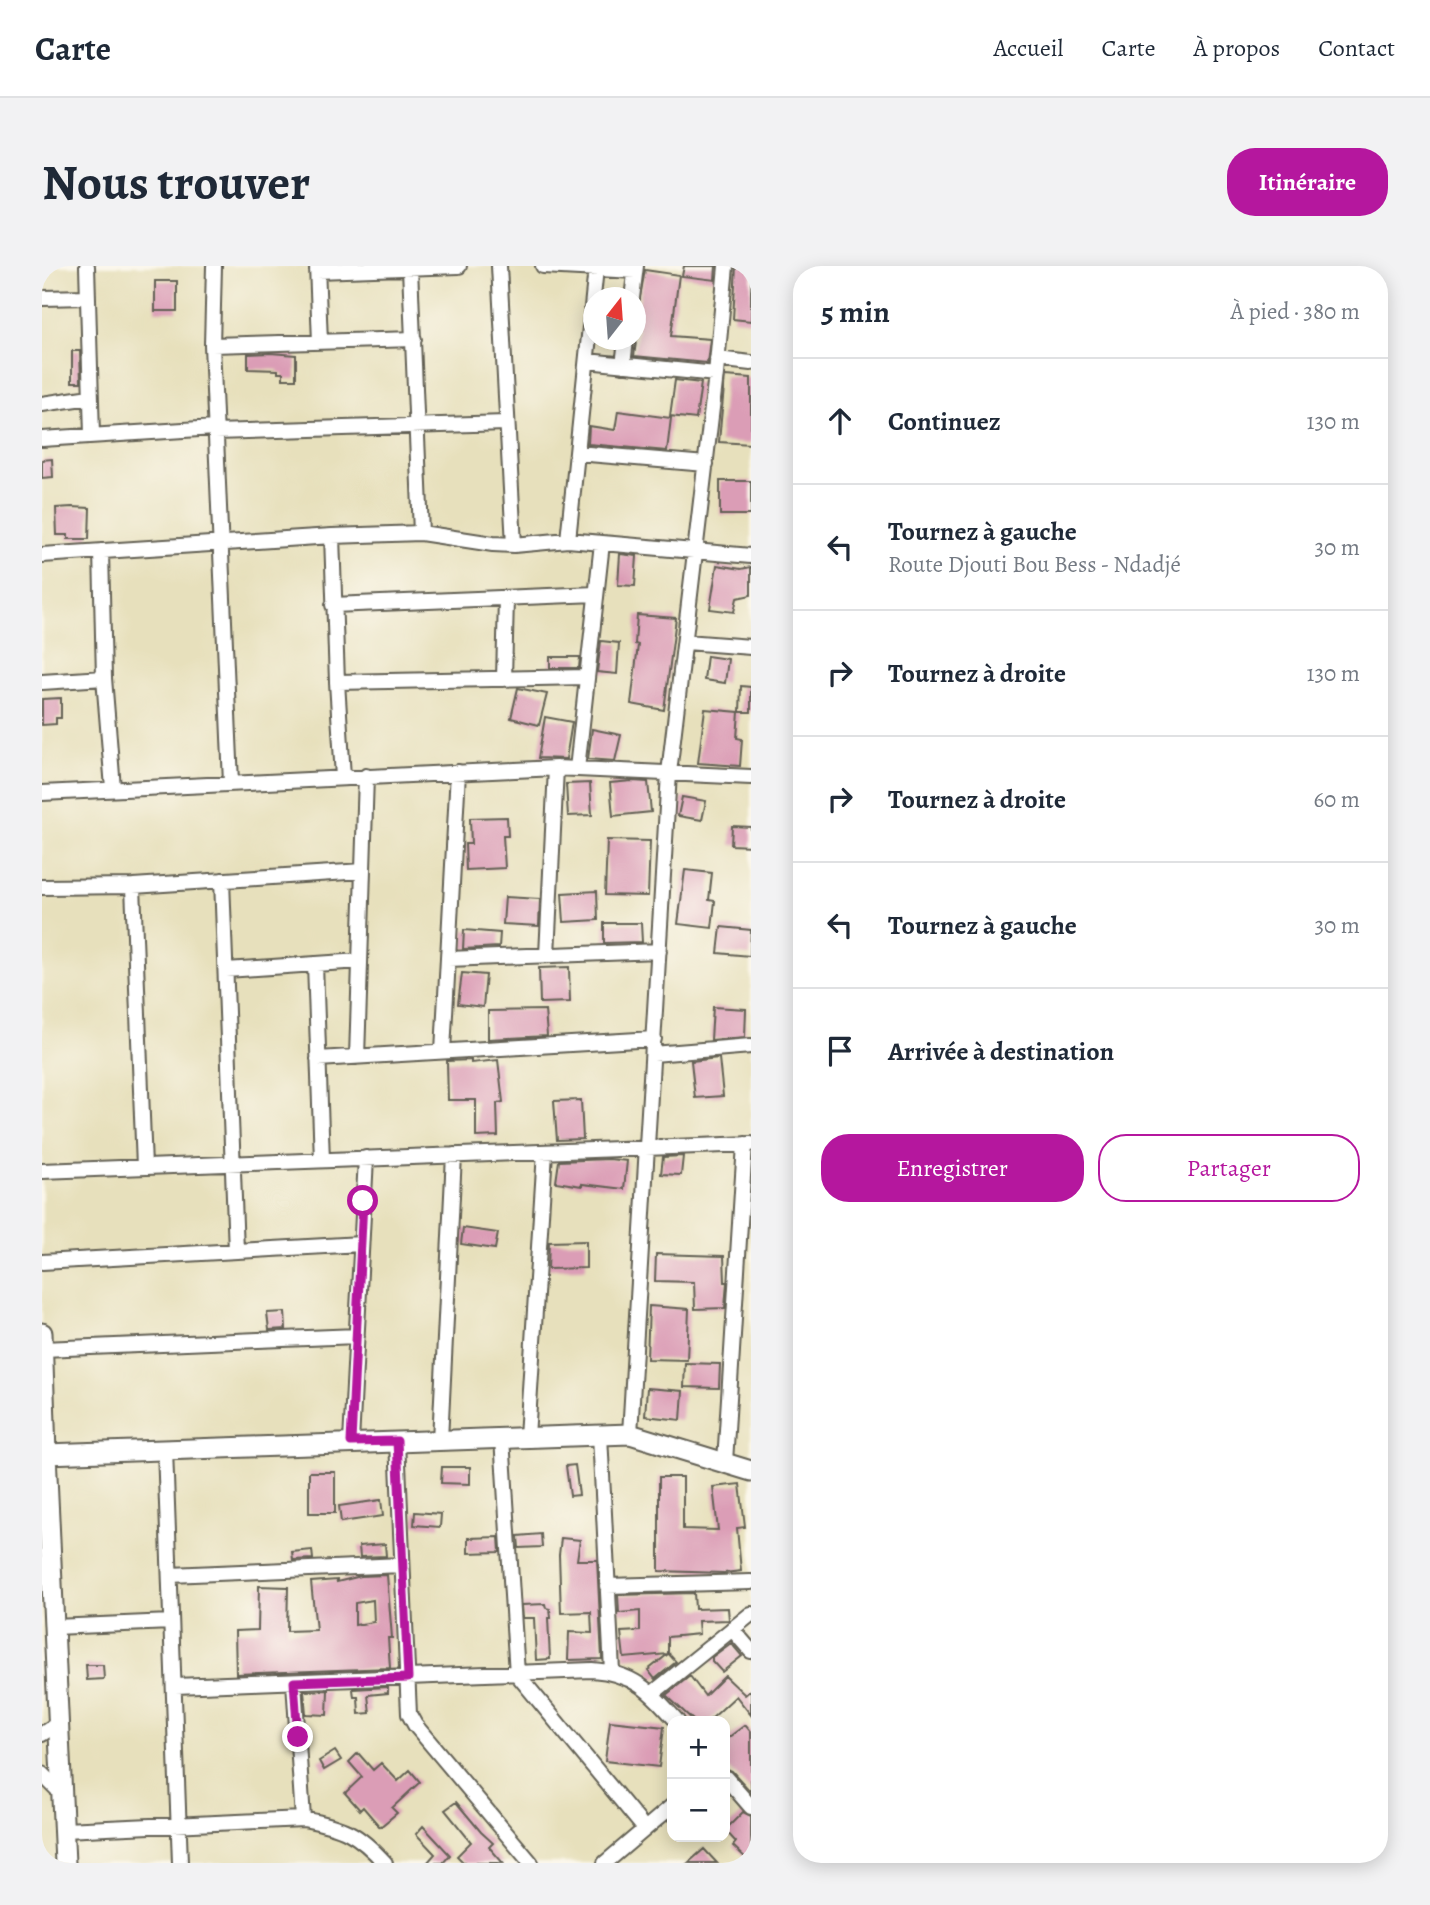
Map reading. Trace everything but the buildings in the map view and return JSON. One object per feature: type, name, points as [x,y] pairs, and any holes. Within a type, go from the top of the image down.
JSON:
[{"type":"main road","points":[[42,1333],[47,1567],[54,1627],[49,1654],[50,1729],[61,1793],[65,1863]]},
{"type":"main road","points":[[46,1454],[630,1434],[751,1471]]},
{"type":"street","points":[[87,266],[92,435]]},
{"type":"street","points":[[214,266],[212,345],[230,783]]},
{"type":"street","points":[[320,342],[317,268],[459,266]]},
{"type":"street","points":[[499,266],[514,545]]},
{"type":"street","points":[[543,266],[635,268],[633,287]]},
{"type":"street","points":[[630,1434],[670,773],[726,266]]},
{"type":"street","points":[[410,268],[421,533]]},
{"type":"street","points":[[568,540],[596,268]]},
{"type":"street","points":[[42,298],[88,297]]},
{"type":"street","points":[[212,345],[414,339]]},
{"type":"street","points":[[623,365],[625,350]]},
{"type":"street","points":[[587,361],[623,365],[716,367],[751,363]]},
{"type":"street","points":[[42,404],[90,397]]},
{"type":"street","points":[[42,439],[215,430],[506,423]]},
{"type":"street","points":[[577,453],[706,464]]},
{"type":"street","points":[[42,555],[332,536],[421,533],[514,545],[568,540],[751,556]]},
{"type":"street","points":[[332,536],[333,606],[343,778]]},
{"type":"street","points":[[577,769],[602,543]]},
{"type":"street","points":[[101,551],[104,678],[113,788]]},
{"type":"street","points":[[333,606],[596,594]]},
{"type":"street","points":[[504,679],[506,598]]},
{"type":"street","points":[[686,642],[751,647]]},
{"type":"street","points":[[337,682],[587,677]]},
{"type":"street","points":[[42,681],[104,678]]},
{"type":"street","points":[[42,793],[556,768],[751,777]]},
{"type":"street","points":[[547,955],[556,768]]},
{"type":"street","points":[[443,1051],[458,772]]},
{"type":"street","points":[[357,1057],[366,776]]},
{"type":"street","points":[[42,887],[133,886],[363,871]]},
{"type":"street","points":[[222,880],[236,1251]]},
{"type":"street","points":[[133,886],[144,1167]]},
{"type":"street","points":[[448,959],[659,951]]},
{"type":"street","points":[[226,970],[360,961]]},
{"type":"street","points":[[315,964],[322,1160]]},
{"type":"street","points":[[653,1054],[751,1046],[751,1038]]},
{"type":"street","points":[[318,1059],[654,1039]]},
{"type":"street","points":[[42,1171],[748,1144],[725,1462]]},
{"type":"street","points":[[527,1437],[545,1152]]},
{"type":"street","points":[[440,1440],[454,1155]]},
{"type":"street","points":[[351,1442],[366,1158]]},
{"type":"street","points":[[42,1262],[361,1244]]},
{"type":"street","points":[[43,1349],[357,1336]]},
{"type":"street","points":[[600,1435],[612,1671]]},
{"type":"street","points":[[502,1438],[517,1674],[645,1829]]},
{"type":"street","points":[[397,1441],[409,1714],[415,1725],[531,1863]]},
{"type":"street","points":[[165,1450],[180,1863]]},
{"type":"street","points":[[170,1575],[402,1565]]},
{"type":"street","points":[[607,1586],[751,1582]]},
{"type":"street","points":[[653,1693],[751,1614]]},
{"type":"street","points":[[54,1627],[171,1622]]},
{"type":"street","points":[[732,1629],[751,1651]]},
{"type":"street","points":[[175,1686],[612,1671],[634,1679],[653,1693],[673,1716]]},
{"type":"street","points":[[294,1682],[303,1819]]},
{"type":"street","points":[[42,1774],[61,1793]]},
{"type":"street","points":[[727,1779],[751,1807]]},
{"type":"street","points":[[605,1863],[667,1810]]},
{"type":"street","points":[[64,1830],[303,1819],[339,1826],[368,1843],[385,1863]]},
{"type":"street","points":[[368,1843],[368,1863]]},
{"type":"route","points":[[298,1737],[294,1682],[408,1678],[397,1441],[351,1442],[363,1201]]}]
